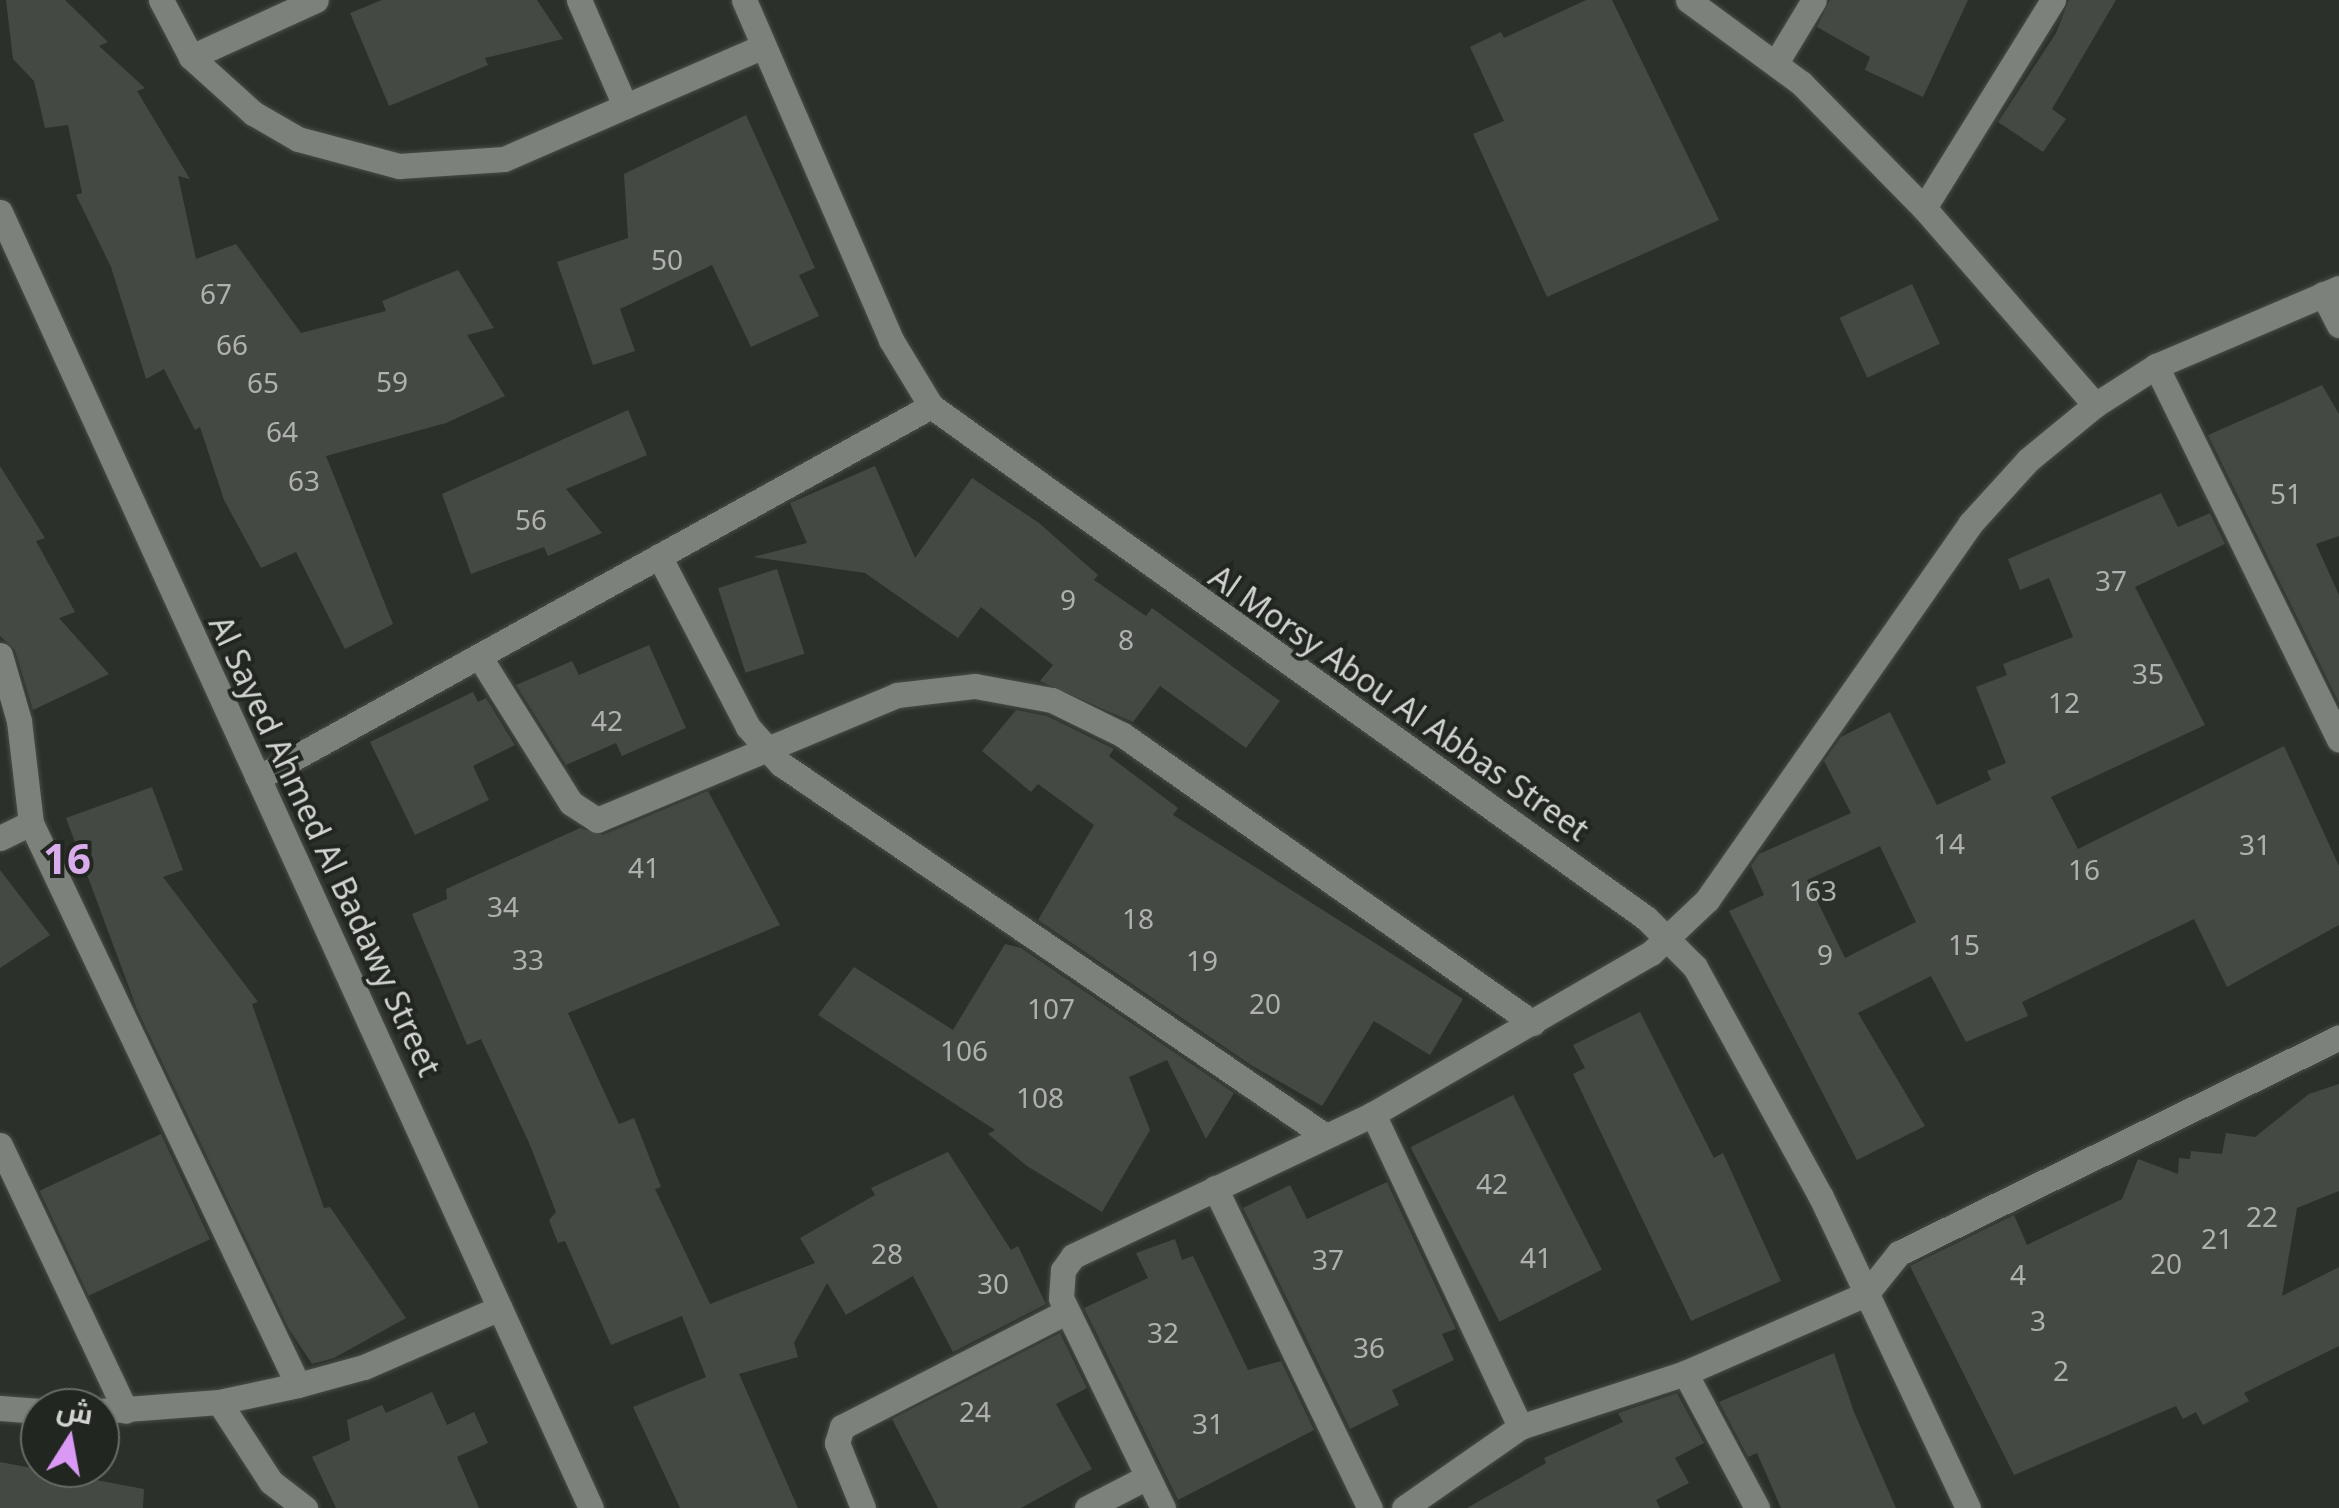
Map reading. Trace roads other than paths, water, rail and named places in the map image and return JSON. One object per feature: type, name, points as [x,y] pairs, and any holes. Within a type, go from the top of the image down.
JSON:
[{"type":"street","points":[[161,0],[191,57],[253,113],[298,139],[400,166],[504,159],[764,46]]},
{"type":"street","points":[[191,57],[316,0]]},
{"type":"street","points":[[579,0],[625,106]]},
{"type":"street","name":"Al Morsy Abou Al Abbas Street","points":[[744,0],[891,340],[931,406],[1671,938],[1695,967],[1770,1097],[1968,1508]]},
{"type":"street","points":[[1688,0],[1777,61],[1924,208],[2095,405]]},
{"type":"street","points":[[1777,61],[1814,0]]},
{"type":"street","points":[[1924,208],[2053,0]]},
{"type":"street","name":"Al Sayed Ahmed Al Badawy Street","points":[[0,212],[591,1508]]},
{"type":"street","points":[[1162,1508],[1066,1312],[1060,1287],[1073,1256],[1373,1114],[1533,1023],[1671,938],[1706,900],[1970,524],[2028,460],[2095,405],[2156,366],[2331,291],[2339,325]]},
{"type":"street","points":[[2156,366],[2339,740]]},
{"type":"street","points":[[258,778],[931,406]]},
{"type":"street","points":[[660,556],[766,751],[1324,1135]]},
{"type":"street","points":[[0,656],[20,721],[31,823],[298,1385]]},
{"type":"street","points":[[479,656],[570,803],[586,818],[608,818],[897,695],[936,687],[1014,690],[1052,700],[1122,735],[1533,1023]]},
{"type":"street","points":[[0,838],[31,823]]},
{"type":"street","points":[[1404,1508],[1520,1427],[1684,1372],[1866,1294],[1899,1253],[2339,1037]]},
{"type":"street","points":[[1373,1114],[1520,1427]]},
{"type":"street","points":[[0,1144],[103,1388]]},
{"type":"street","points":[[1215,1188],[1370,1508]]},
{"type":"street","points":[[120,1410],[220,1402],[298,1385],[364,1367],[500,1308]]},
{"type":"street","points":[[863,1508],[837,1443],[842,1427],[1066,1312]]},
{"type":"street","points":[[1684,1372],[1757,1508]]},
{"type":"street","points":[[220,1402],[272,1482],[305,1508]]},
{"type":"street","points":[[1087,1508],[1147,1477]]},
{"type":"district","name":"16","points":[[67,858]]}]
